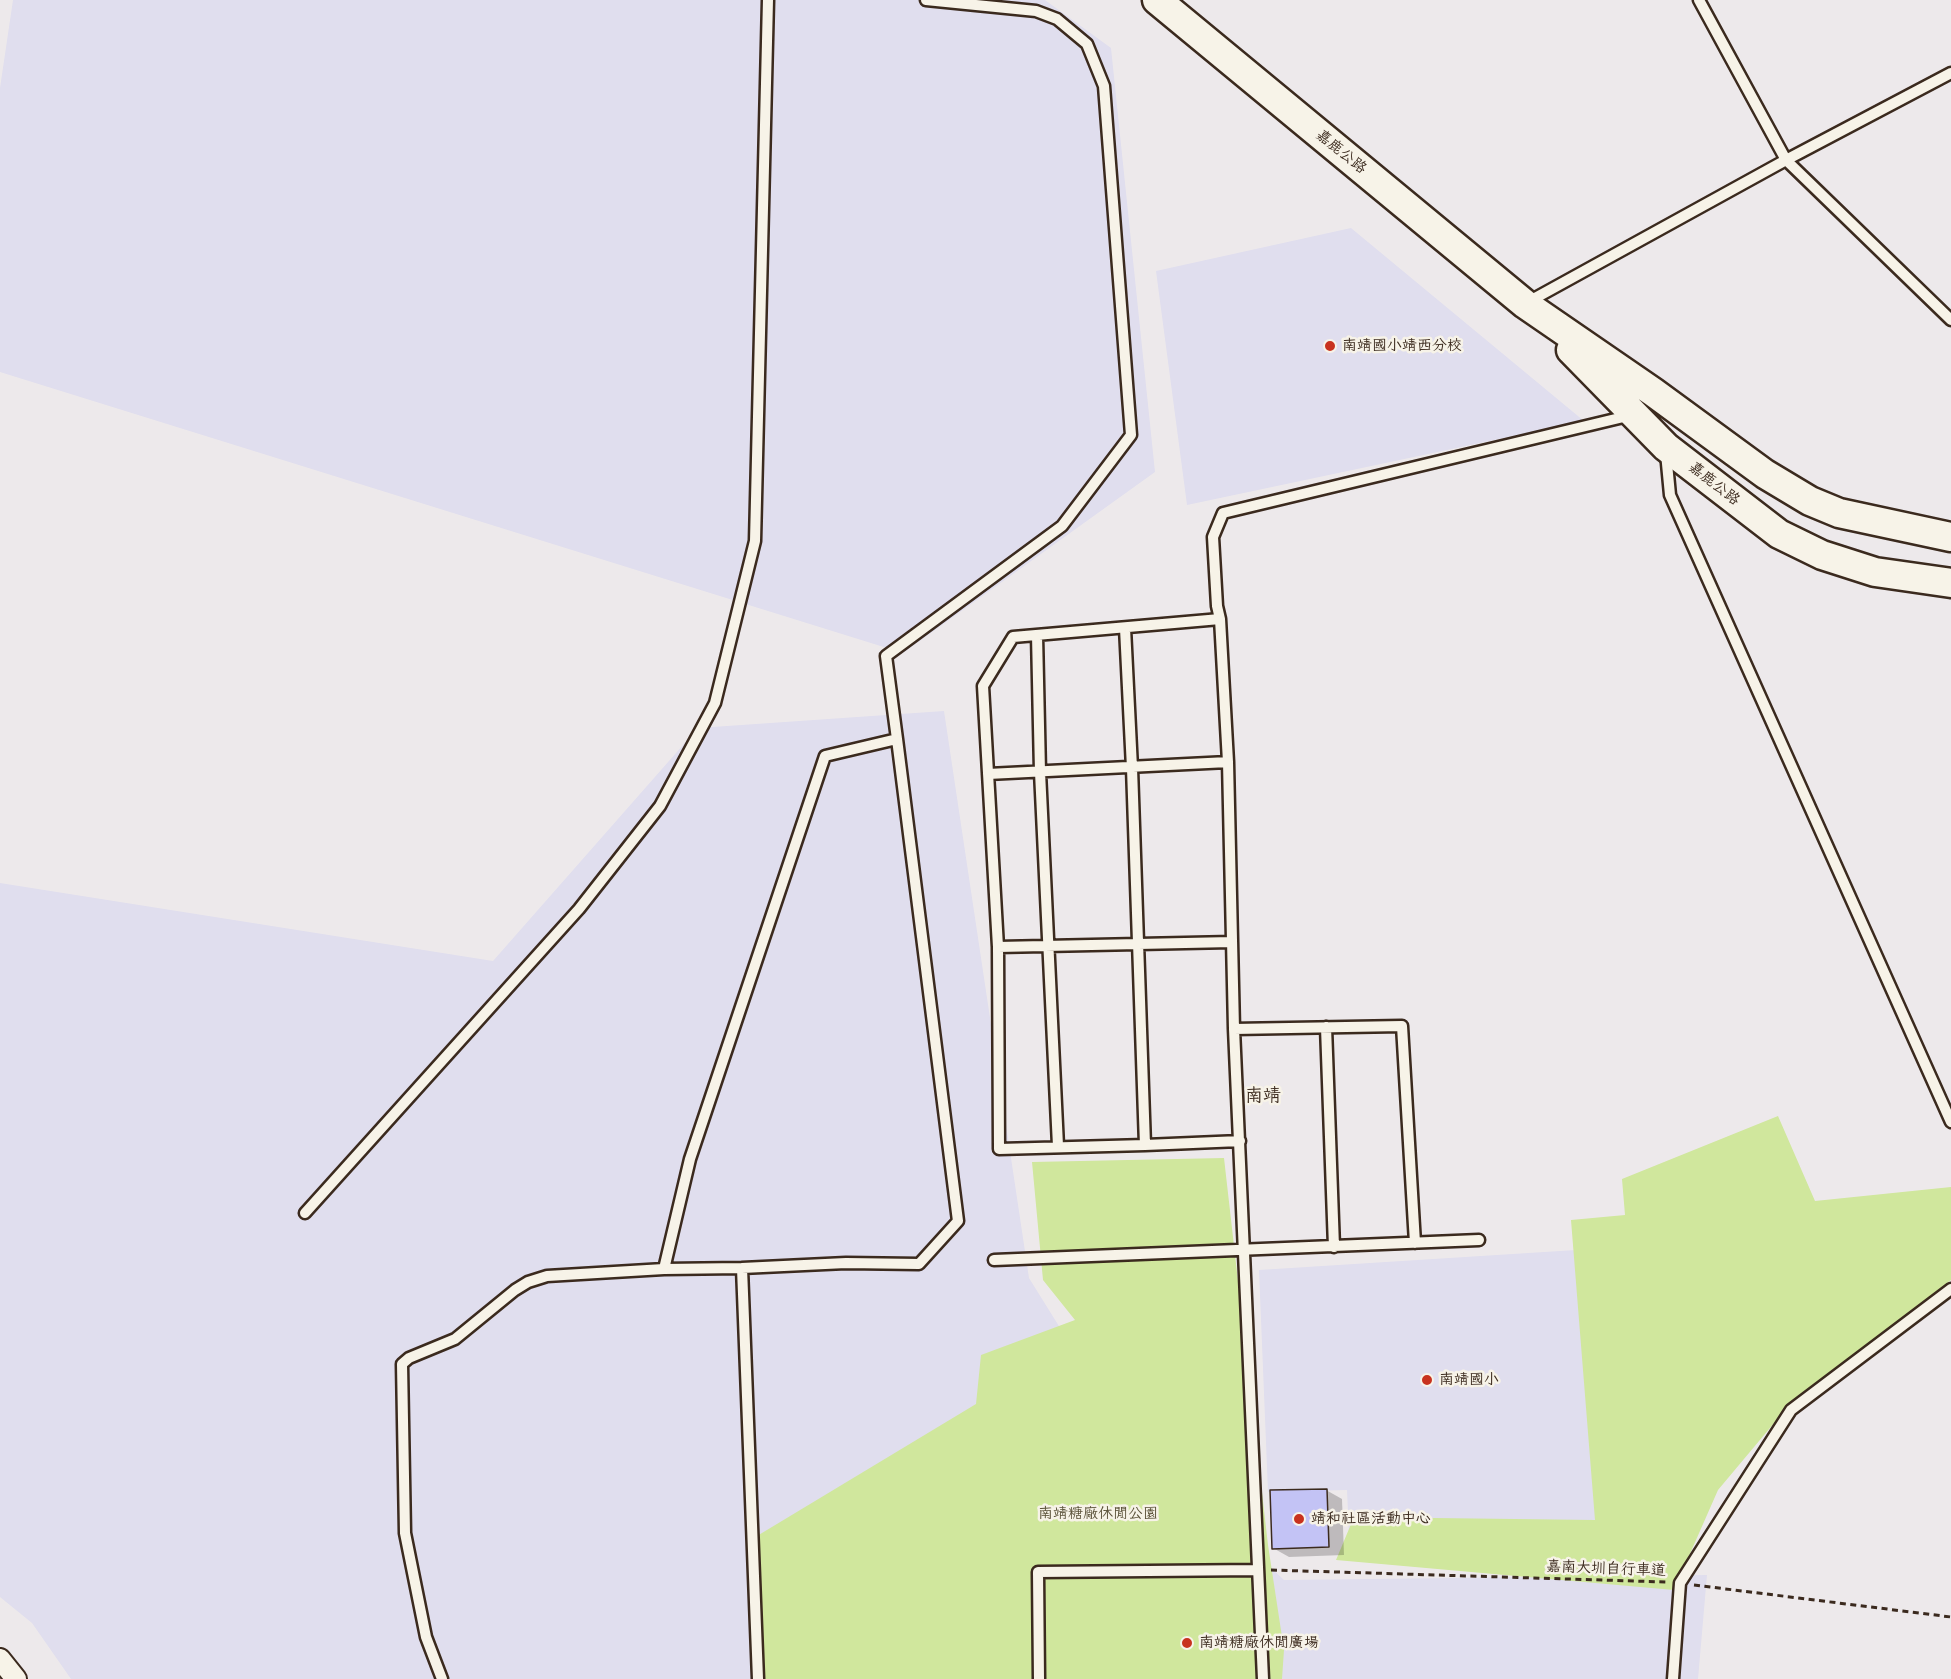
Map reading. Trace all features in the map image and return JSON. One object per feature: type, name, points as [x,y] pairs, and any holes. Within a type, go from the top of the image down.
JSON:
[{"type":"main road","name":"嘉鹿公路","points":[[1157,0],[1526,304],[1653,392],[1765,474],[1810,501],[1839,513],[1951,537]]},
{"type":"main road","name":"嘉鹿公路","points":[[1526,304],[1666,447],[1779,534],[1822,555],[1875,572],[1951,583]]},
{"type":"street","points":[[0,1659],[16,1679]]},
{"type":"lane","points":[[305,1213],[579,909],[660,806],[714,703],[755,541],[768,0]]},
{"type":"lane","points":[[442,1679],[426,1637],[405,1533],[402,1364],[409,1358],[455,1339],[528,1282],[547,1276],[664,1269],[846,1263],[919,1264],[958,1221],[886,656],[1062,526],[1131,435],[1104,86],[1087,44],[1057,19],[1036,11],[926,0]]},
{"type":"lane","points":[[1699,0],[1786,160],[1951,321]]},
{"type":"lane","points":[[1526,304],[1786,160],[1951,73]]},
{"type":"lane","points":[[1263,1679],[1234,1029],[1227,762],[1220,619],[1217,606],[1213,537],[1223,513],[1634,415]]},
{"type":"lane","points":[[1666,447],[1670,495],[1951,1122]]},
{"type":"lane","points":[[1220,619],[1013,637],[983,686],[998,947],[999,1149],[1240,1141]]},
{"type":"lane","points":[[1125,628],[1146,1145]]},
{"type":"lane","points":[[1037,635],[1040,772],[1058,1146]]},
{"type":"lane","points":[[664,1269],[690,1159],[825,756],[897,739]]},
{"type":"lane","points":[[988,774],[1227,762]]},
{"type":"lane","points":[[998,947],[1233,942]]},
{"type":"lane","points":[[1234,1029],[1402,1026],[1414,1243]]},
{"type":"lane","points":[[1326,1027],[1334,1247]]},
{"type":"lane","points":[[994,1260],[1479,1240]]},
{"type":"lane","points":[[742,1268],[758,1679]]},
{"type":"lane","points":[[1673,1679],[1680,1583],[1791,1410],[1951,1289]]},
{"type":"lane","points":[[1039,1679],[1038,1572],[1258,1569]]},
{"type":"path","name":"嘉南大圳自行車道","points":[[1258,1569],[1680,1583],[1951,1617]]},
{"type":"shaded area","points":[[13,0],[1045,0],[1111,48],[1155,472],[903,653],[0,372],[0,88]]},
{"type":"shaded area","name":"南靖國小靖西分校","points":[[1351,228],[1584,421],[1187,505],[1156,271]]},
{"type":"shaded area","points":[[944,711],[1029,1278],[1123,1429],[1284,1580],[1707,1575],[1698,1679],[71,1679],[32,1623],[0,1597],[0,883],[493,961],[698,728]]},
{"type":"shaded area","name":"南靖國小","points":[[1576,1250],[1609,1537],[1350,1558],[1347,1490],[1268,1492],[1259,1270]]},
{"type":"green space","points":[[1778,1116],[1815,1201],[1951,1187],[1951,1280],[1780,1416],[1718,1490],[1674,1590],[1336,1560],[1354,1517],[1595,1520],[1571,1220],[1625,1215],[1622,1179]]},
{"type":"green space","name":"南靖糖廠休閒公園","points":[[1224,1158],[1268,1545],[1284,1650],[1282,1679],[763,1679],[757,1536],[976,1404],[981,1355],[1075,1320],[1043,1280],[1032,1162]]},
{"type":"building","name":"靖和社區活動中心","points":[[1327,1489],[1329,1547],[1272,1549],[1270,1490]]},
{"type":"place","name":"南靖國小靖西分校","points":[[1330,346]]},
{"type":"place","name":"南靖國小","points":[[1427,1380]]},
{"type":"place","name":"靖和社區活動中心","points":[[1299,1519]]},
{"type":"place","name":"南靖糖廠休閒廣場","points":[[1187,1643]]},
{"type":"district","name":"南靖","points":[[1263,1096]]}]
